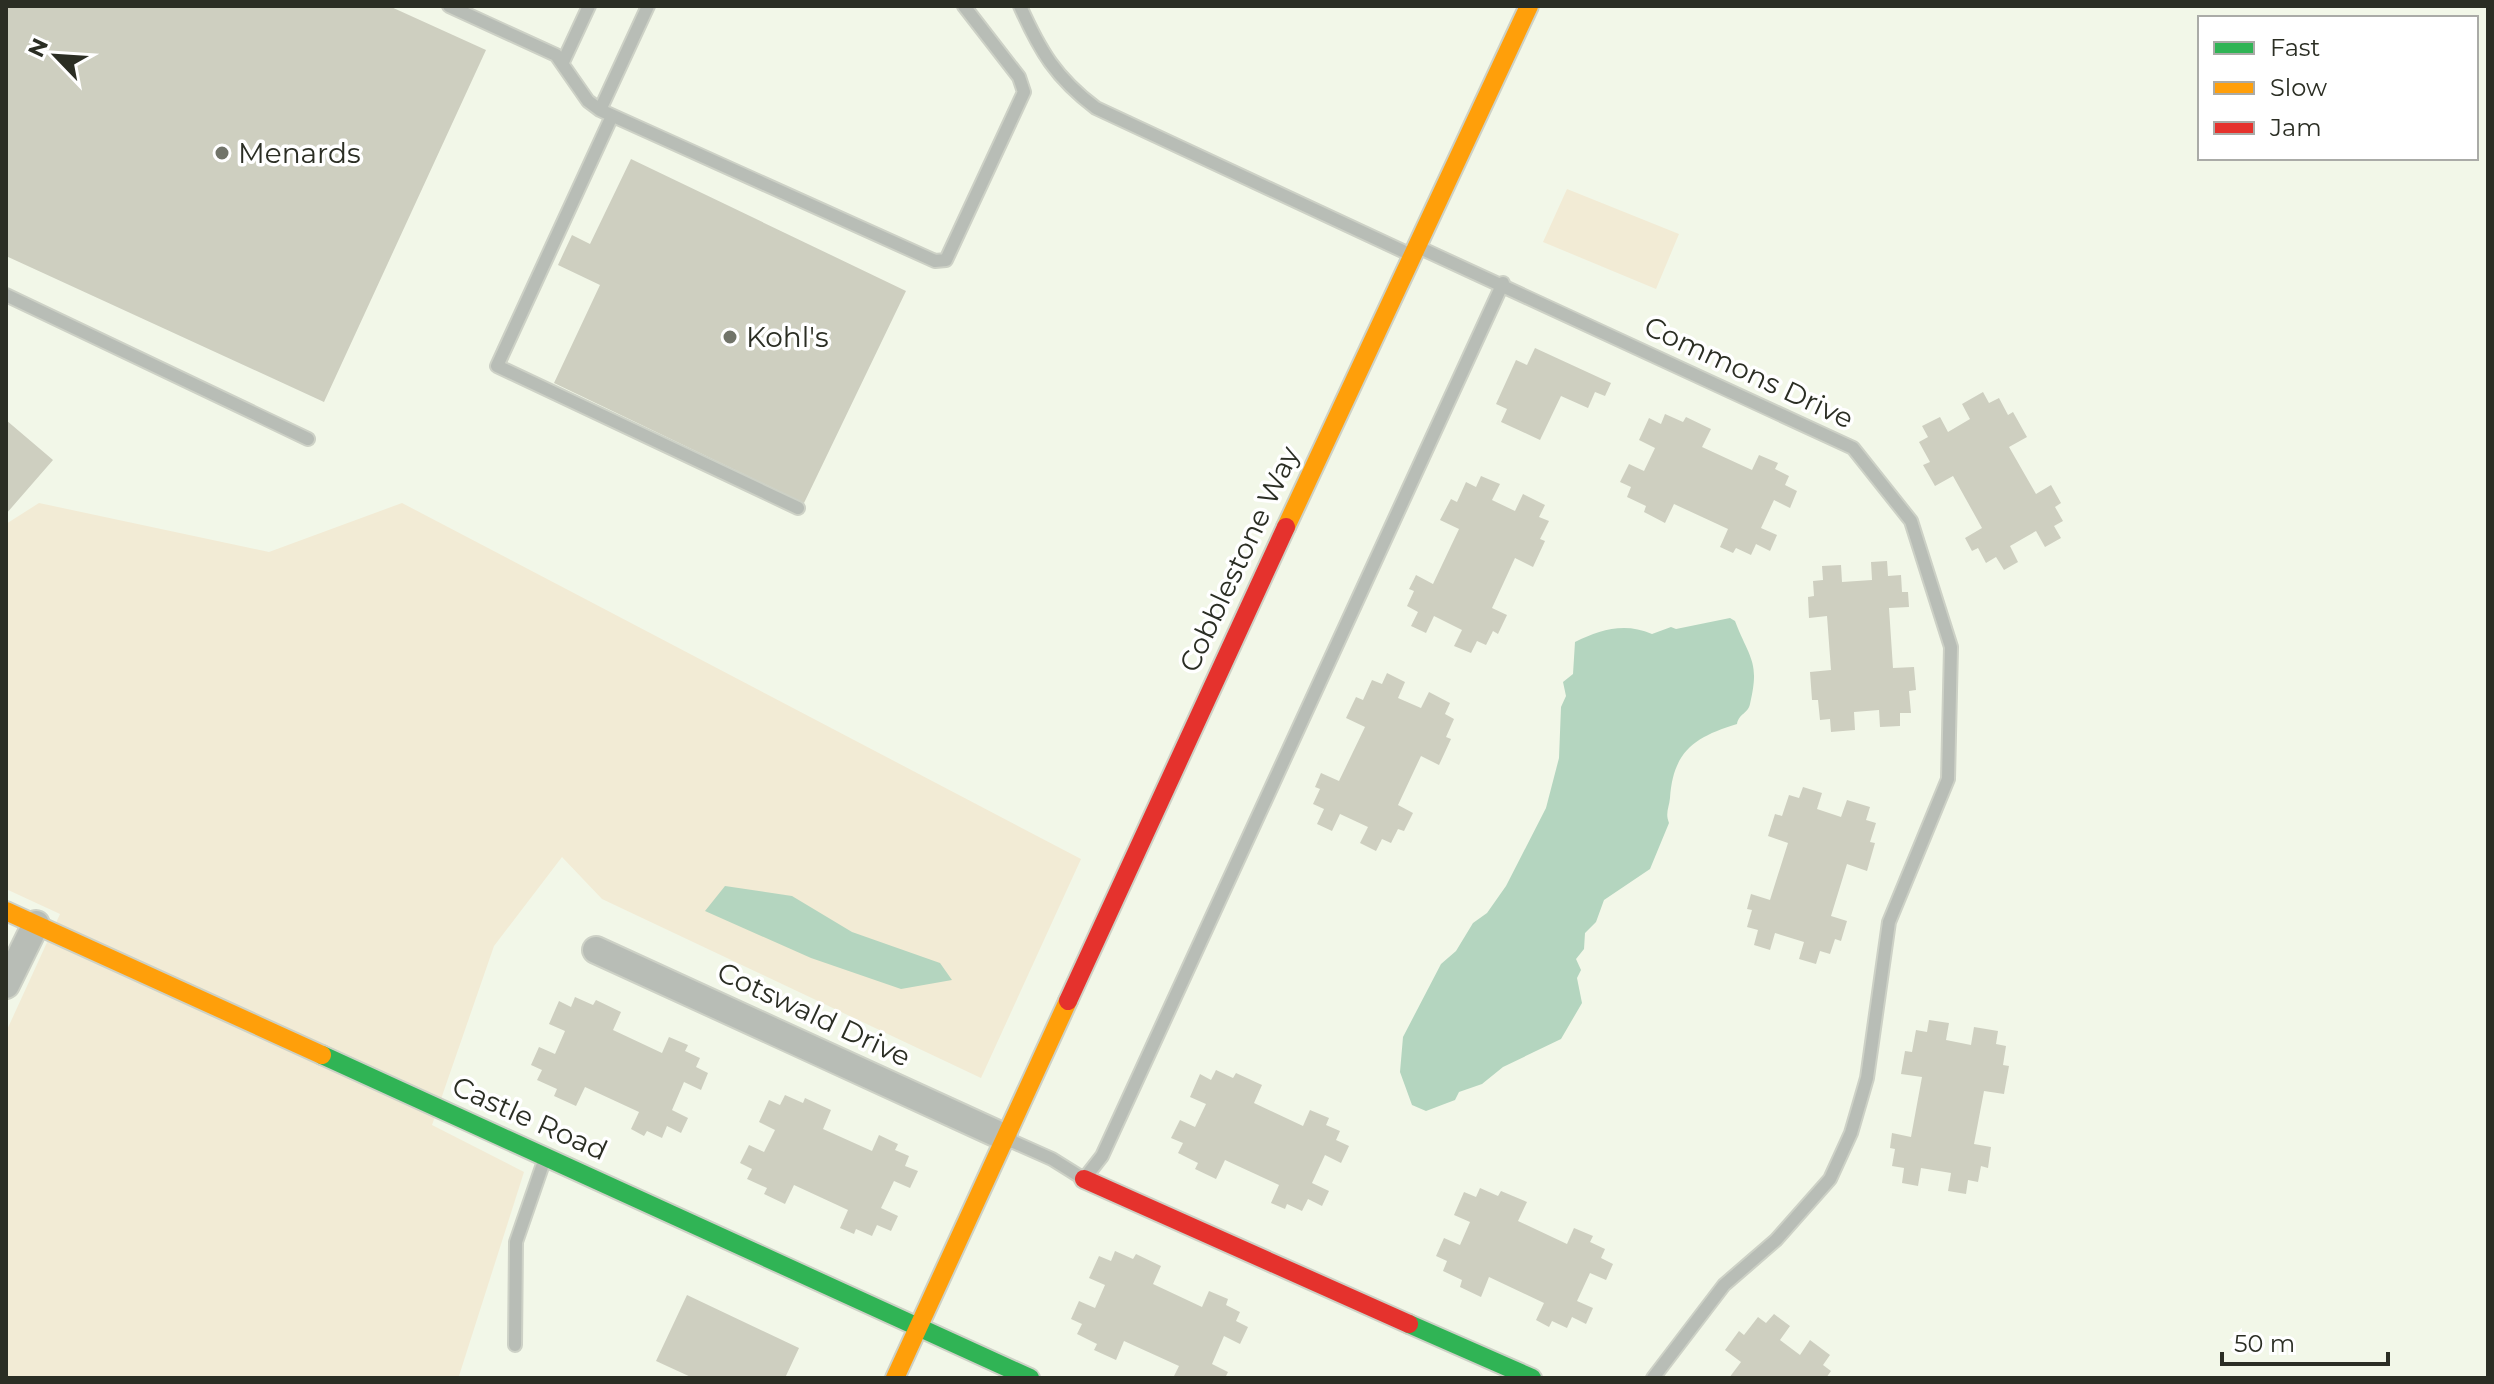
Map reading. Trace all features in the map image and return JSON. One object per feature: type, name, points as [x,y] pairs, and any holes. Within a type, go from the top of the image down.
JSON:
[{"type":"street","name":"Cobblestone Way","points":[[895,1378],[1413,250],[1529,6]]},
{"type":"street","name":"Castle Road","points":[[6,911],[1030,1378]]},
{"type":"street","points":[[6,985],[36,924]]},
{"type":"street","name":"Cotswald Drive","points":[[596,950],[1004,1137]]},
{"type":"street","points":[[1084,1179],[1532,1378]]},
{"type":"lane","points":[[449,6],[563,62],[588,101],[606,113],[935,261],[946,260],[1024,92],[1019,77],[964,6]]},
{"type":"lane","points":[[563,62],[589,6]]},
{"type":"lane","points":[[648,6],[606,113],[497,366],[798,508]]},
{"type":"lane","name":"Commons Drive","points":[[1020,6],[1040,52],[1071,90],[1096,108],[1413,250],[1503,283],[1853,448],[1911,521],[1951,647],[1948,779],[1889,922],[1867,1078],[1851,1133],[1830,1179],[1776,1240],[1724,1285],[1653,1378]]},
{"type":"lane","points":[[1004,1137],[1052,1159],[1084,1179],[1102,1156],[1503,283]]},
{"type":"lane","points":[[6,295],[308,439]]},
{"type":"lane","points":[[515,1345],[516,1242],[546,1156]]},
{"type":"shaded area","points":[[1567,189],[1679,234],[1656,289],[1543,242]]},
{"type":"shaded area","points":[[39,503],[269,552],[402,503],[1081,859],[981,1078],[602,899],[562,857],[494,946],[432,1125],[524,1172],[459,1376],[464,1378],[6,1378],[6,1032],[60,914],[6,889],[6,524]]},
{"type":"shaded area","points":[[1730,618],[1735,621],[1754,669],[1749,707],[1737,724],[1698,741],[1681,758],[1672,782],[1667,813],[1669,823],[1650,869],[1604,900],[1596,922],[1585,933],[1584,949],[1576,959],[1581,970],[1577,978],[1582,1003],[1561,1039],[1503,1067],[1482,1084],[1459,1092],[1455,1100],[1426,1111],[1412,1105],[1400,1072],[1403,1037],[1441,964],[1456,951],[1473,923],[1487,913],[1506,886],[1546,808],[1559,758],[1561,707],[1566,696],[1563,682],[1573,674],[1575,642],[1612,629],[1632,628],[1652,634],[1671,627],[1676,629]]},
{"type":"shaded area","points":[[725,886],[792,896],[852,932],[940,963],[952,980],[901,989],[811,958],[705,911]]},
{"type":"building","name":"Menards","points":[[6,6],[389,6],[486,50],[324,402],[6,256]]},
{"type":"building","name":"Kohl's","points":[[631,159],[906,291],[804,503],[554,383],[600,285],[558,265],[572,235],[590,244]]},
{"type":"building","points":[[1535,348],[1611,383],[1605,396],[1595,392],[1588,408],[1561,396],[1540,440],[1501,422],[1507,409],[1496,404],[1516,360],[1527,365]]},
{"type":"building","points":[[1983,392],[1989,403],[1999,398],[2008,415],[2013,412],[2027,437],[2009,447],[2036,494],[2051,485],[2061,503],[2055,507],[2063,521],[2054,526],[2061,538],[2045,547],[2036,531],[2010,546],[2018,562],[2004,570],[1996,557],[1986,563],[1978,548],[1972,551],[1965,538],[1982,528],[1953,476],[1935,486],[1923,465],[1930,462],[1919,442],[1928,437],[1922,426],[1940,417],[1948,432],[1970,419],[1962,404]]},
{"type":"building","points":[[1665,414],[1683,422],[1686,417],[1711,429],[1702,447],[1752,470],[1759,455],[1778,463],[1775,469],[1789,476],[1785,485],[1797,491],[1790,508],[1774,500],[1761,528],[1777,535],[1770,551],[1756,544],[1751,555],[1736,548],[1733,553],[1720,547],[1728,529],[1674,504],[1665,523],[1644,512],[1646,506],[1627,497],[1631,487],[1620,482],[1629,464],[1644,471],[1655,448],[1639,440],[1649,418],[1661,424]]},
{"type":"building","points":[[6,420],[53,460],[6,514]]},
{"type":"building","points":[[1481,476],[1500,484],[1492,500],[1515,511],[1523,494],[1545,505],[1539,517],[1549,521],[1540,539],[1545,541],[1533,567],[1515,558],[1492,608],[1507,615],[1498,634],[1493,631],[1486,645],[1477,641],[1471,653],[1454,646],[1462,630],[1434,616],[1426,633],[1411,626],[1418,612],[1407,606],[1414,591],[1409,589],[1416,575],[1433,584],[1459,529],[1440,520],[1451,499],[1457,502],[1466,482],[1476,487]]},
{"type":"building","points":[[1887,561],[1888,576],[1901,575],[1902,592],[1908,592],[1909,607],[1889,608],[1893,668],[1914,667],[1916,690],[1909,691],[1911,713],[1900,713],[1900,726],[1880,727],[1879,710],[1854,712],[1855,730],[1831,732],[1830,719],[1820,720],[1818,700],[1812,700],[1810,672],[1831,670],[1827,616],[1809,618],[1808,597],[1814,596],[1813,581],[1823,580],[1822,566],[1841,565],[1842,582],[1872,580],[1871,562]]},
{"type":"building","points":[[1387,673],[1405,682],[1398,698],[1421,708],[1429,692],[1450,703],[1445,714],[1454,719],[1446,737],[1451,739],[1439,765],[1421,756],[1398,805],[1413,813],[1404,831],[1398,829],[1391,843],[1382,839],[1376,851],[1360,843],[1368,827],[1340,814],[1332,831],[1317,824],[1324,809],[1313,804],[1320,789],[1315,787],[1321,773],[1339,781],[1365,727],[1346,718],[1356,697],[1363,700],[1372,680],[1382,684]]},
{"type":"building","points":[[1803,787],[1822,793],[1817,809],[1841,817],[1847,800],[1870,807],[1866,820],[1876,823],[1870,842],[1875,843],[1867,871],[1847,864],[1831,916],[1847,921],[1841,941],[1835,939],[1830,954],[1820,951],[1816,964],[1799,959],[1804,942],[1775,933],[1770,950],[1754,945],[1758,930],[1747,927],[1752,910],[1747,909],[1751,894],[1770,900],[1788,843],[1768,836],[1775,814],[1782,816],[1789,795],[1799,798]]},
{"type":"building","points":[[575,997],[593,1005],[596,1000],[621,1012],[613,1030],[662,1053],[669,1037],[688,1045],[685,1051],[700,1058],[696,1067],[708,1073],[701,1090],[684,1082],[672,1110],[688,1118],[681,1133],[667,1126],[662,1138],[647,1131],[644,1136],[631,1129],[639,1112],[585,1087],[576,1106],[554,1096],[557,1089],[537,1080],[542,1070],[531,1065],[539,1047],[555,1054],[565,1031],[549,1024],[559,1001],[571,1007]]},
{"type":"building","points":[[1929,1020],[1949,1023],[1946,1040],[1971,1045],[1974,1027],[1998,1031],[1996,1044],[2006,1046],[2003,1065],[2009,1066],[2004,1094],[1984,1091],[1974,1144],[1991,1147],[1988,1168],[1981,1166],[1978,1182],[1968,1180],[1966,1194],[1948,1191],[1951,1173],[1921,1168],[1918,1186],[1902,1183],[1904,1168],[1892,1166],[1895,1149],[1890,1148],[1892,1133],[1911,1137],[1922,1077],[1901,1074],[1905,1051],[1912,1052],[1916,1030],[1927,1032]]},
{"type":"building","points":[[1216,1070],[1233,1078],[1236,1073],[1262,1085],[1254,1103],[1303,1126],[1310,1110],[1329,1118],[1326,1125],[1340,1131],[1336,1140],[1349,1146],[1341,1163],[1325,1155],[1312,1183],[1329,1191],[1322,1206],[1308,1199],[1302,1211],[1287,1204],[1285,1209],[1271,1203],[1279,1185],[1225,1160],[1216,1179],[1195,1169],[1198,1163],[1178,1153],[1183,1143],[1171,1138],[1180,1120],[1195,1127],[1206,1104],[1190,1097],[1200,1074],[1211,1080]]},
{"type":"building","points":[[785,1095],[803,1103],[805,1098],[831,1110],[823,1129],[872,1151],[879,1135],[898,1144],[895,1150],[909,1156],[905,1166],[918,1171],[910,1188],[894,1181],[881,1208],[898,1216],[891,1231],[877,1225],[872,1236],[856,1229],[854,1234],[840,1228],[848,1210],[794,1185],[785,1204],[764,1194],[767,1188],[747,1179],[752,1169],[740,1163],[749,1145],[764,1152],[775,1130],[759,1122],[769,1100],[780,1105]]},
{"type":"building","points":[[1480,1188],[1498,1196],[1501,1191],[1527,1202],[1518,1221],[1567,1244],[1574,1228],[1593,1236],[1590,1242],[1605,1249],[1601,1258],[1613,1264],[1606,1280],[1590,1273],[1577,1301],[1593,1308],[1586,1324],[1572,1317],[1567,1328],[1552,1321],[1549,1327],[1536,1320],[1544,1303],[1489,1277],[1481,1297],[1460,1287],[1462,1280],[1443,1271],[1447,1261],[1436,1256],[1444,1238],[1460,1245],[1470,1222],[1454,1215],[1464,1192],[1476,1197]]},
{"type":"building","points":[[1115,1251],[1133,1259],[1136,1254],[1161,1266],[1153,1284],[1202,1307],[1209,1291],[1228,1299],[1226,1305],[1240,1312],[1236,1321],[1248,1327],[1240,1344],[1224,1336],[1212,1364],[1228,1372],[1225,1378],[1173,1378],[1179,1366],[1124,1341],[1116,1360],[1094,1350],[1097,1344],[1077,1334],[1082,1324],[1071,1319],[1079,1301],[1095,1308],[1105,1285],[1089,1278],[1099,1256],[1111,1261]]},
{"type":"building","points":[[687,1295],[799,1348],[785,1378],[693,1378],[656,1361]]},
{"type":"building","points":[[1774,1314],[1790,1326],[1780,1340],[1800,1355],[1810,1340],[1830,1355],[1823,1365],[1831,1371],[1826,1378],[1729,1378],[1741,1362],[1725,1350],[1739,1331],[1744,1335],[1758,1317],[1766,1323]]},
{"type":"traffic: fast","points":[[322,1055],[1030,1378]]},
{"type":"traffic: fast","points":[[1409,1324],[1532,1378]]},
{"type":"traffic: slow","points":[[1286,527],[1529,6]]},
{"type":"traffic: slow","points":[[6,911],[322,1055]]},
{"type":"traffic: slow","points":[[895,1378],[1068,1001]]},
{"type":"traffic: jam","points":[[1068,1001],[1286,527]]},
{"type":"traffic: jam","points":[[1084,1179],[1409,1324]]},
{"type":"place","name":"Menards","points":[[222,153]]},
{"type":"place","name":"Kohl's","points":[[730,337]]}]
